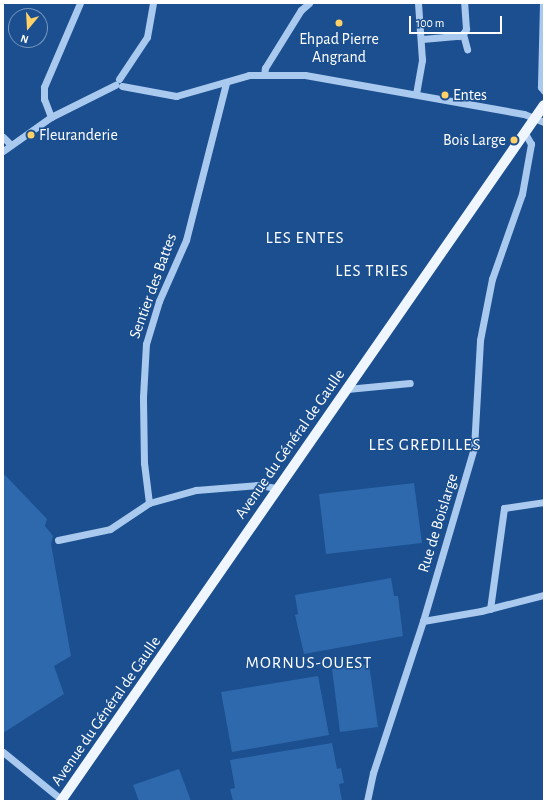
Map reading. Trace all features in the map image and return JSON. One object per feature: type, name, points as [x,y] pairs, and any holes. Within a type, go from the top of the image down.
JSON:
[{"type":"main road","name":"Avenue du Général de Gaulle","points":[[62,800],[544,105]]},
{"type":"street","points":[[51,117],[44,99],[45,83],[80,3]]},
{"type":"street","points":[[3,151],[51,117],[118,84],[147,37],[153,3]]},
{"type":"street","points":[[264,75],[265,68],[301,10],[309,3]]},
{"type":"street","points":[[416,94],[422,60],[422,39],[418,3]]},
{"type":"street","points":[[422,39],[459,36],[463,34],[466,29],[464,3]]},
{"type":"street","points":[[543,3],[541,87],[544,91]]},
{"type":"street","points":[[463,34],[467,48]]},
{"type":"street","points":[[118,84],[176,96],[249,76],[264,75],[336,79],[524,114],[544,122]]},
{"type":"street","name":"Sentier des Battes","points":[[149,503],[144,463],[143,397],[146,344],[159,301],[186,240],[226,83]]},
{"type":"street","name":"Rue de Boislarge","points":[[366,801],[375,765],[423,621],[474,448],[480,340],[492,279],[522,194],[531,144],[525,133]]},
{"type":"street","points":[[3,137],[11,145]]},
{"type":"street","points":[[347,389],[410,383]]},
{"type":"street","points":[[58,540],[110,529],[149,503],[205,489],[258,485],[278,488]]},
{"type":"street","points":[[490,609],[504,508],[544,502]]},
{"type":"street","points":[[423,621],[490,609],[544,595]]},
{"type":"street","points":[[3,752],[62,800]]},
{"type":"shaded area","points":[[3,473],[47,519],[45,526],[53,536],[51,544],[71,656],[54,666],[64,694],[3,733]]},
{"type":"shaded area","points":[[414,483],[422,543],[326,554],[319,494]]},
{"type":"shaded area","points":[[391,578],[394,596],[398,596],[403,636],[304,654],[295,615],[298,614],[295,595]]},
{"type":"shaded area","points":[[369,664],[378,727],[340,732],[332,669]]},
{"type":"shaded area","points":[[318,676],[329,735],[232,752],[221,692]]},
{"type":"shaded area","points":[[332,743],[337,769],[341,768],[344,783],[339,784],[342,801],[233,801],[230,789],[235,788],[230,760]]},
{"type":"shaded area","points":[[179,769],[191,801],[139,801],[133,785]]},
{"type":"place","name":"Ehpad Pierre Angrand","points":[[339,23]]},
{"type":"place","name":"Entes","points":[[445,95]]},
{"type":"place","name":"Fleuranderie","points":[[31,135]]},
{"type":"place","name":"Bois Large","points":[[514,140]]},
{"type":"district","name":"LES ENTES","points":[[305,238]]},
{"type":"district","name":"LES TRIES","points":[[372,271]]},
{"type":"district","name":"LES GREDILLES","points":[[425,445]]},
{"type":"district","name":"MORNUS-OUEST","points":[[309,663]]}]
